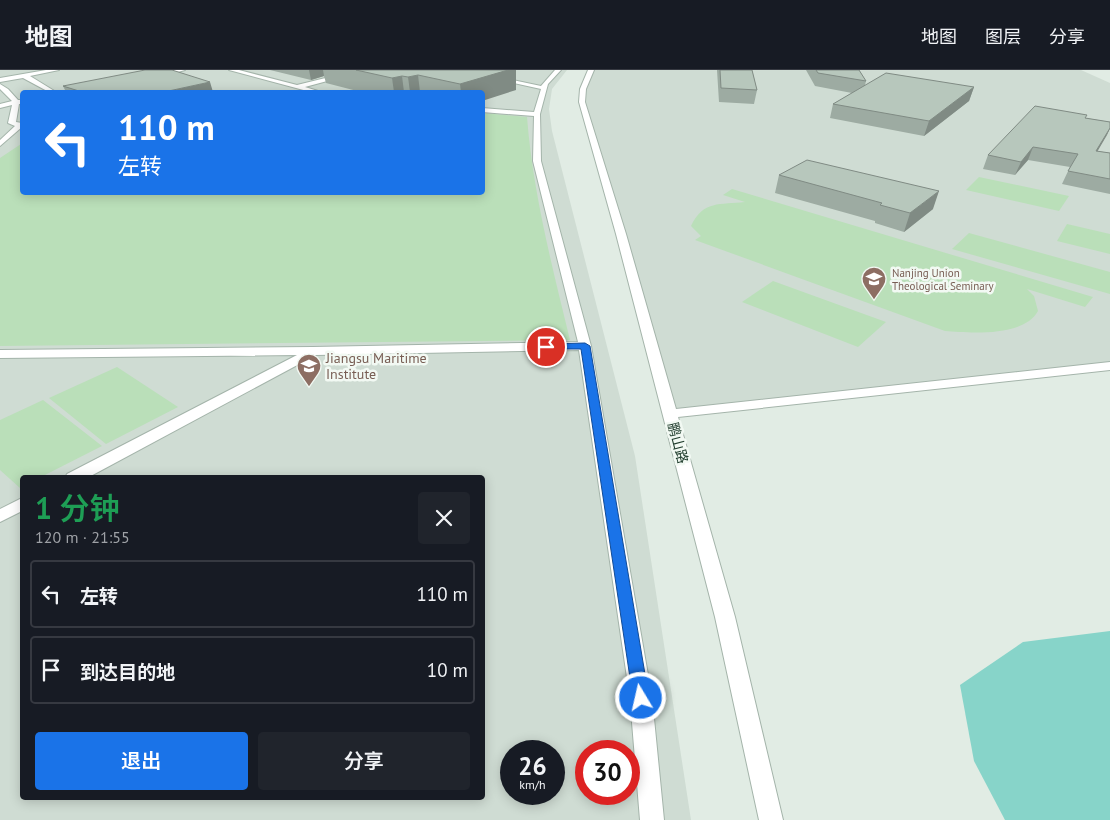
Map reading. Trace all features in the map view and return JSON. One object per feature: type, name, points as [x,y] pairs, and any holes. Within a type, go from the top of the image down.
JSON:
[{"type":"street","points":[[0,80],[56,70]]},
{"type":"street","points":[[150,77],[182,70]]},
{"type":"street","points":[[232,70],[308,90]]},
{"type":"street","points":[[296,87],[365,70]]},
{"type":"street","points":[[457,70],[544,88]]},
{"type":"street","points":[[558,70],[545,84],[537,114],[537,161],[585,346],[641,698],[652,820]]},
{"type":"street","name":"鹏山路","points":[[590,70],[583,89],[582,102],[621,234],[725,617],[771,820]]},
{"type":"street","points":[[25,76],[50,90]]},
{"type":"street","points":[[0,86],[19,102]]},
{"type":"street","points":[[0,106],[19,102]]},
{"type":"street","points":[[19,102],[12,123],[20,125]]},
{"type":"street","points":[[485,110],[537,114]]},
{"type":"street","points":[[0,144],[20,126]]},
{"type":"street","points":[[0,354],[585,346]]},
{"type":"street","points":[[79,475],[314,351]]},
{"type":"street","points":[[670,414],[1110,366]]},
{"type":"street","points":[[0,516],[20,505]]},
{"type":"shaded area","name":"Jiangsu Maritime Institute","points":[[0,70],[567,70],[552,89],[549,109],[552,131],[635,456],[691,820],[0,820]]},
{"type":"shaded area","name":"Nanjing Union Theological Seminary","points":[[591,70],[1081,70],[1110,83],[1110,366],[670,414],[582,102]]},
{"type":"green space","points":[[485,113],[527,117],[538,201],[570,340],[0,346],[0,158],[20,145],[20,195],[485,195]]},
{"type":"green space","points":[[979,177],[1069,196],[1059,211],[966,190]]},
{"type":"green space","points":[[732,189],[1093,297],[1085,307],[1027,289],[1034,296],[1038,311],[1031,319],[1021,325],[996,332],[945,331],[695,240],[701,236],[691,226],[701,212],[713,205],[745,202],[723,195]]},
{"type":"green space","points":[[1067,224],[1110,234],[1110,254],[1057,241]]},
{"type":"green space","points":[[969,233],[1110,272],[1110,294],[952,249]]},
{"type":"green space","points":[[773,281],[886,322],[858,347],[742,302]]},
{"type":"green space","points":[[117,367],[178,407],[106,444],[49,398]]},
{"type":"green space","points":[[43,400],[102,446],[45,475],[20,475],[20,488],[0,470],[0,420]]},
{"type":"water","points":[[1110,631],[1110,820],[1005,820],[974,761],[960,685],[1023,642]]},
{"type":"building","points":[[145,70],[172,70],[210,82],[173,90],[76,90],[63,86]]},
{"type":"building","points":[[356,70],[508,70],[460,84],[418,75],[392,78]]},
{"type":"building","points":[[720,70],[752,70],[757,90],[721,88]]},
{"type":"building","points":[[816,70],[859,70],[866,81],[818,73]]},
{"type":"building","points":[[886,73],[974,87],[929,121],[833,104]]},
{"type":"building","points":[[1035,106],[1087,115],[1085,118],[1110,122],[1110,128],[1096,151],[1110,153],[1110,179],[1068,171],[1078,154],[1033,147],[1021,162],[988,155]]},
{"type":"building","points":[[807,160],[939,191],[910,213],[880,205],[882,203],[779,175]]},
{"type":"place","name":"Nanjing Union Theological Seminary","points":[[874,300]]},
{"type":"place","name":"Jiangsu Maritime Institute","points":[[309,387]]},
{"type":"route","points":[[546,347],[585,346],[641,698]]}]
